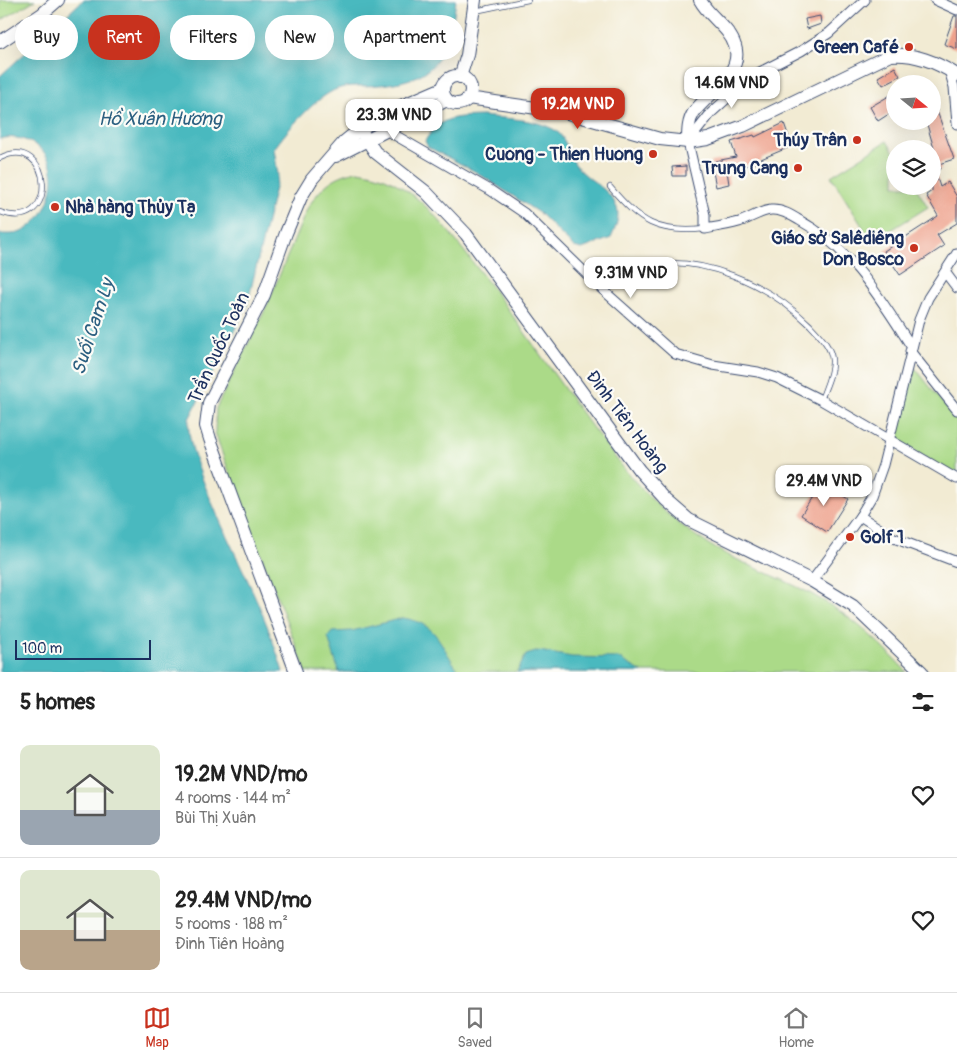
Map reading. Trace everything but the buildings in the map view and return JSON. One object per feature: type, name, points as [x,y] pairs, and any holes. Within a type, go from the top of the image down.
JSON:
[{"type":"main road","points":[[0,42],[42,14],[58,0]]},
{"type":"main road","points":[[688,142],[688,127],[694,113],[725,79],[737,61],[735,43],[700,0]]},
{"type":"main road","points":[[460,77],[467,55],[475,6]]},
{"type":"main road","points":[[460,77],[448,80],[445,94],[456,104],[468,98],[564,112],[660,140],[688,142],[708,139],[743,126],[890,55],[918,56],[953,72]]},
{"type":"main road","points":[[460,77],[470,86],[468,98]]},
{"type":"main road","name":"Trần Quốc Toản","points":[[296,672],[226,488],[206,426],[206,415],[219,382],[264,295],[301,197],[312,179],[344,142],[363,134],[386,130],[445,94]]},
{"type":"main road","name":"Trần Quốc Toản","points":[[363,134],[399,107],[445,94]]},
{"type":"main road","name":"Đinh Tiên Hoàng","points":[[363,134],[389,165],[426,192],[466,234],[639,470],[666,500],[689,520],[812,582],[867,617],[922,672]]},
{"type":"street","points":[[865,0],[829,33],[801,51],[752,76],[711,113],[688,142],[705,215],[705,229],[738,222],[769,210],[790,214],[828,237],[846,255],[881,300],[911,349],[957,410]]},
{"type":"street","points":[[935,0],[957,10]]},
{"type":"street","points":[[953,72],[957,124]]},
{"type":"street","points":[[386,130],[490,190],[524,213],[604,292],[675,354],[713,365],[758,372],[777,378],[821,400],[957,479]]},
{"type":"street","points":[[812,582],[860,516],[872,496],[889,441],[911,349],[928,298],[957,253]]},
{"type":"street","points":[[945,272],[957,288]]},
{"type":"street","points":[[860,516],[894,538],[957,562]]},
{"type":"lane","points":[[475,6],[528,0]]},
{"type":"lane","points":[[0,158],[15,154],[34,161],[40,169],[44,188],[38,202],[28,212],[18,215],[0,212]]},
{"type":"lane","points":[[610,186],[633,212],[648,223],[665,228],[705,229]]},
{"type":"lane","points":[[604,292],[642,266],[682,264],[718,271],[758,285],[794,310],[818,333],[830,349],[832,361],[821,400]]},
{"type":"green space","points":[[0,0],[35,0],[0,21]]},
{"type":"green space","points":[[886,142],[886,195],[921,195],[928,207],[872,242],[831,176]]},
{"type":"green space","points":[[357,171],[379,176],[395,183],[411,193],[438,220],[491,285],[602,441],[633,479],[679,524],[735,559],[798,587],[828,603],[868,633],[907,672],[306,672],[223,456],[215,432],[216,408],[265,310],[307,209],[317,194],[334,179]]},
{"type":"green space","points":[[916,369],[957,421],[957,478],[892,437],[908,370]]},
{"type":"water","name":"Hồ Xuân Hương","points":[[83,0],[456,0],[454,15],[344,15],[344,60],[438,60],[427,70],[415,77],[399,82],[374,86],[347,87],[329,93],[302,115],[274,149],[278,175],[247,306],[189,419],[189,434],[201,476],[259,604],[283,672],[0,672],[0,234],[18,233],[34,223],[49,200],[52,173],[49,160],[42,150],[30,142],[15,138],[0,139],[0,76],[17,60],[78,60],[78,15],[67,15]]},
{"type":"water","points":[[482,116],[528,121],[545,125],[557,132],[564,140],[575,164],[604,189],[614,201],[618,216],[611,238],[582,249],[574,247],[539,213],[476,172],[428,147],[425,141],[436,127],[443,122],[456,118]]},
{"type":"water","points":[[403,618],[425,625],[432,631],[438,637],[460,672],[339,672],[328,637],[332,632],[352,631]]},
{"type":"water","points":[[539,651],[572,657],[618,658],[642,672],[517,672],[526,655]]},
{"type":"place","name":"Green Café","points":[[909,47]]},
{"type":"place","name":"Thúy Trân","points":[[857,140]]},
{"type":"place","name":"Cuong - Thien Huong","points":[[653,154]]},
{"type":"place","name":"Trung Cang","points":[[798,168]]},
{"type":"place","name":"Nhà hàng Thủy Tạ","points":[[55,207]]},
{"type":"place","name":"Giáo sở Salêdiêng Don Bosco","points":[[914,248]]},
{"type":"place","name":"Golf 1","points":[[850,537]]},
{"type":"water label","name":"Suối Cam Ly","points":[[93,327]]}]
